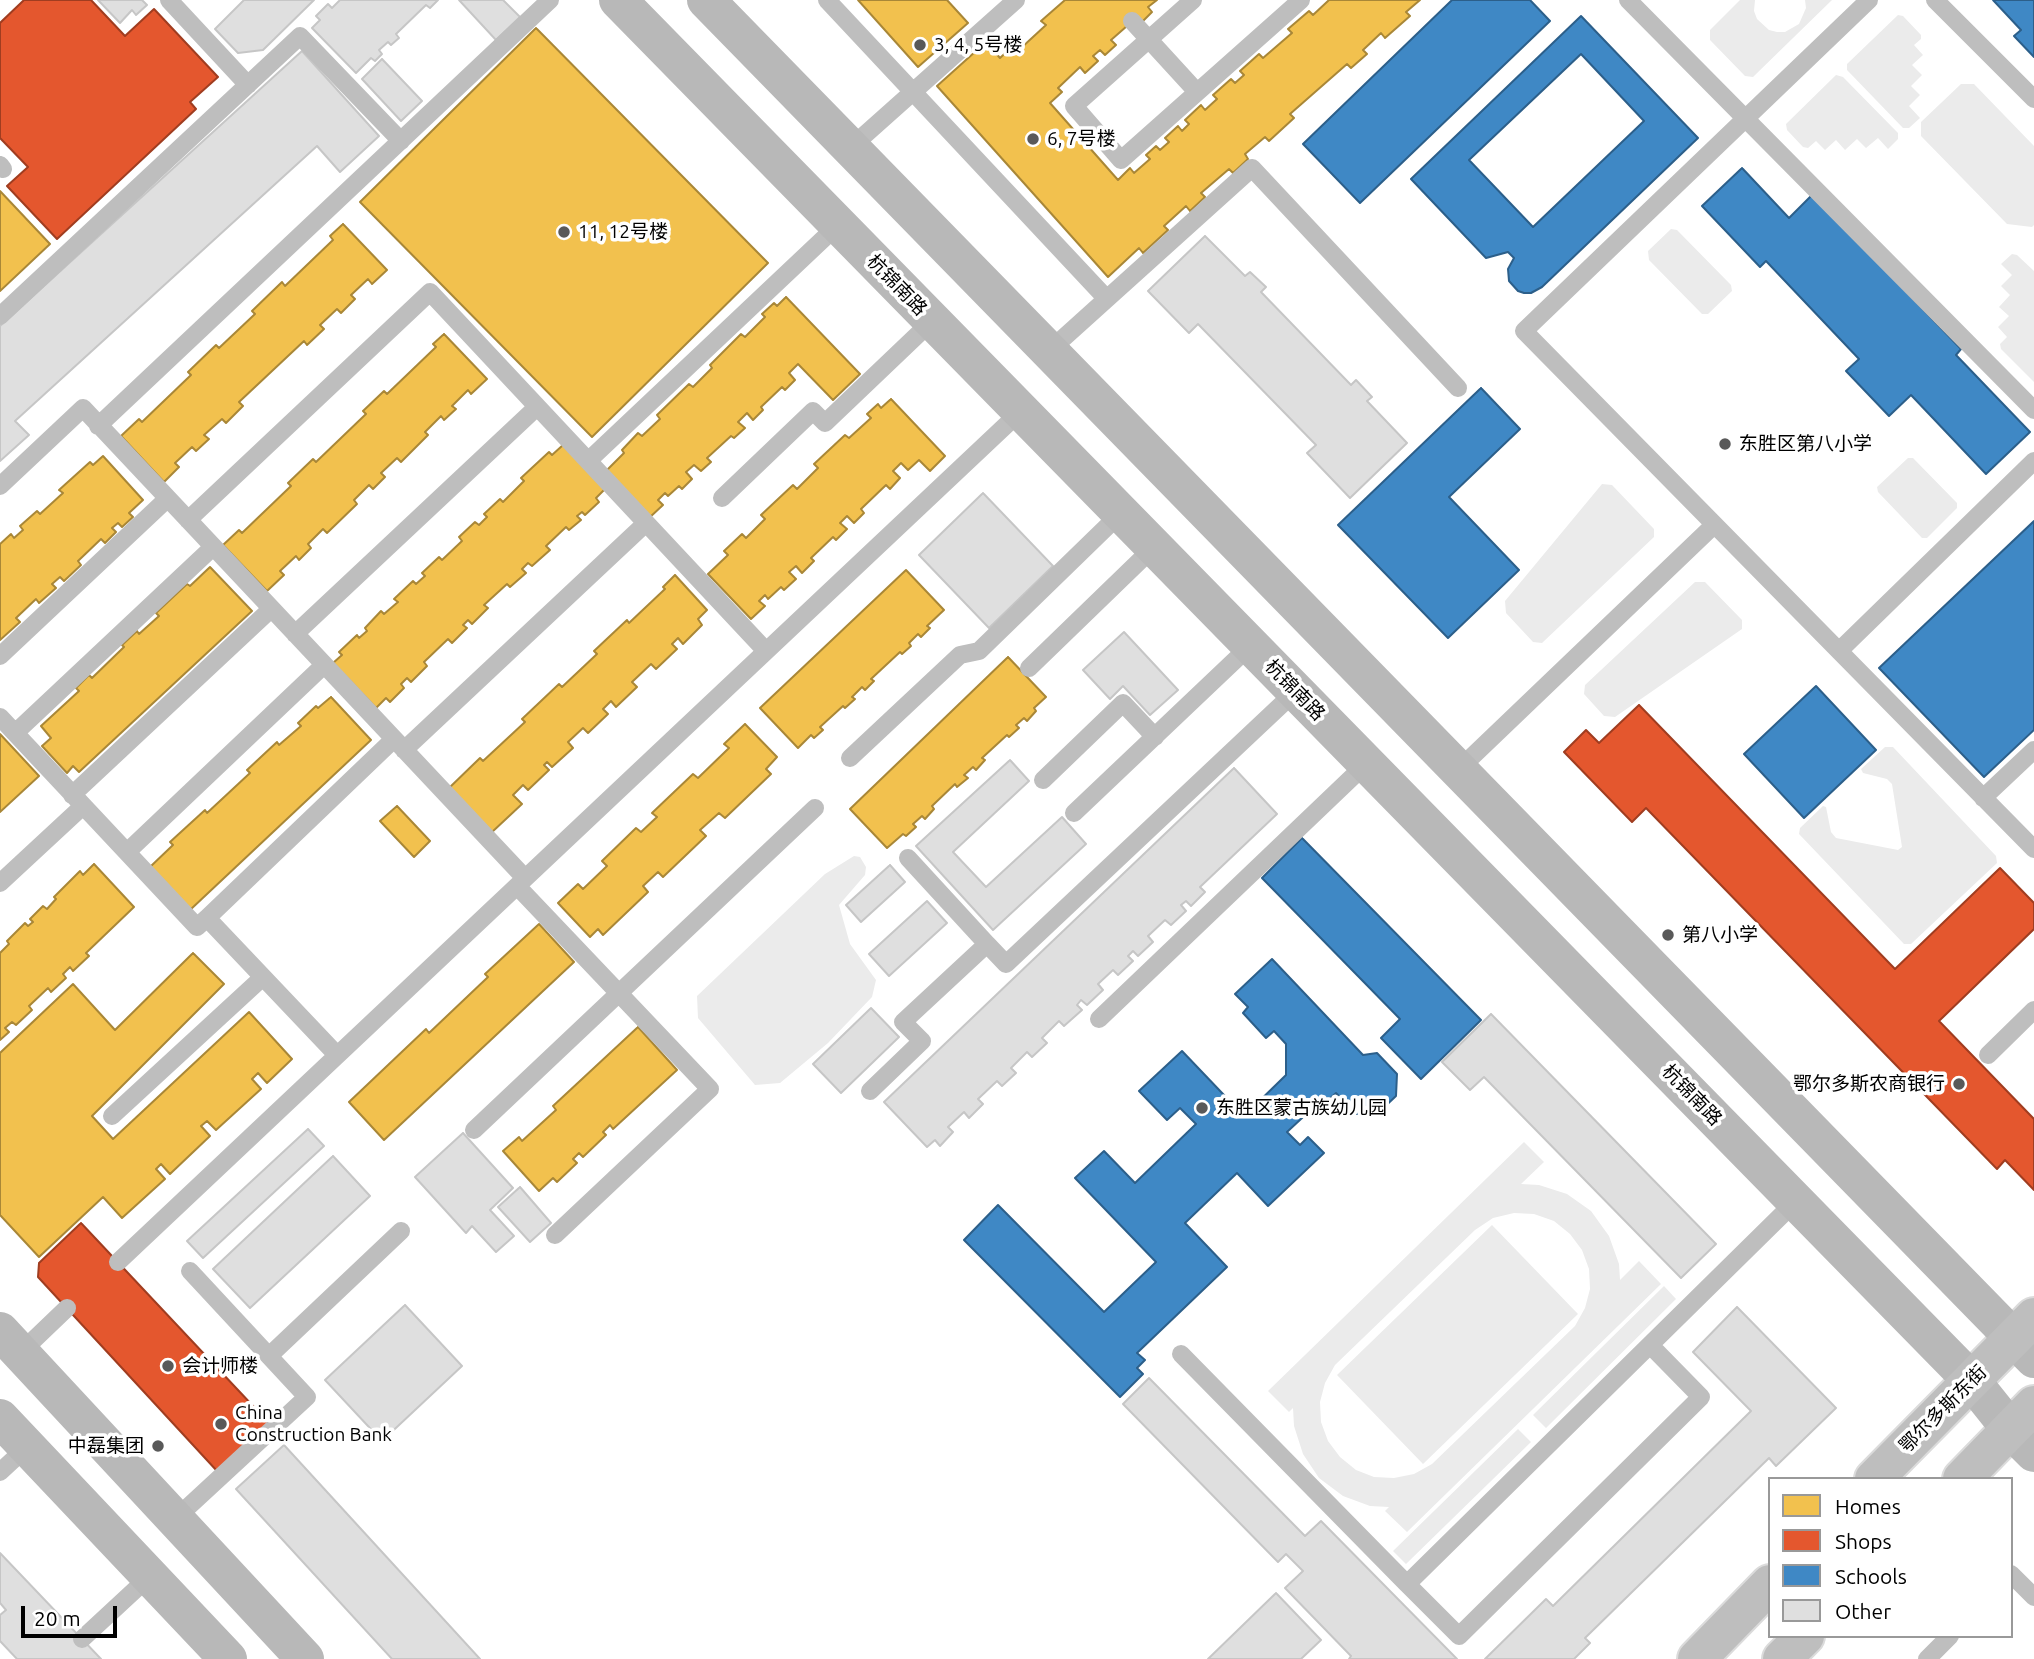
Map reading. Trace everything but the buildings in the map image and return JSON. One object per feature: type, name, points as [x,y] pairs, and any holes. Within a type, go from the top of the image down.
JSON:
[{"type":"main road","name":"杭锦南路","points":[[618,0],[1971,1380],[2026,1429]]},
{"type":"main road","points":[[716,3],[850,148],[1457,771],[2027,1338]]},
{"type":"main road","name":"鄂尔多斯东街","points":[[1876,1477],[1971,1380],[2027,1338]]},
{"type":"main road","points":[[10,1342],[305,1659]]},
{"type":"main road","points":[[0,1418],[228,1659]]},
{"type":"main road","points":[[1965,1477],[2026,1429]]},
{"type":"main road","points":[[1696,1659],[1768,1586]]},
{"type":"main road","points":[[1782,1659],[1803,1638]]},
{"type":"lane","points":[[169,0],[247,85]]},
{"type":"lane","points":[[98,426],[550,0]]},
{"type":"lane","points":[[827,0],[1106,298]]},
{"type":"lane","points":[[850,148],[1016,0]]},
{"type":"lane","points":[[1194,0],[1074,106],[1121,160],[1301,0]]},
{"type":"lane","points":[[1628,0],[2034,410]]},
{"type":"lane","points":[[1869,0],[1524,331],[2034,849]]},
{"type":"lane","points":[[1935,0],[2034,99]]},
{"type":"lane","points":[[1132,21],[1197,92]]},
{"type":"lane","points":[[0,316],[300,36],[401,141]]},
{"type":"lane","points":[[1049,351],[1252,168],[1458,388]]},
{"type":"lane","points":[[588,461],[838,225]]},
{"type":"lane","points":[[188,520],[430,292],[766,651]]},
{"type":"lane","points":[[722,498],[813,411],[825,423],[932,321]]},
{"type":"lane","points":[[295,634],[537,407]]},
{"type":"lane","points":[[0,486],[83,408],[399,745],[618,992],[710,1089],[555,1236]]},
{"type":"lane","points":[[118,1262],[1021,411]]},
{"type":"lane","points":[[1839,651],[2034,461]]},
{"type":"lane","points":[[0,656],[167,499]]},
{"type":"lane","points":[[850,758],[960,655],[979,651],[1121,513]]},
{"type":"lane","points":[[0,717],[197,927],[646,523]]},
{"type":"lane","points":[[1457,771],[1714,525]]},
{"type":"lane","points":[[15,733],[213,547]]},
{"type":"lane","points":[[1029,668],[1154,547]]},
{"type":"lane","points":[[0,883],[78,800],[271,609]]},
{"type":"lane","points":[[1074,813],[1251,645]]},
{"type":"lane","points":[[127,852],[324,665]]},
{"type":"lane","points":[[908,858],[1006,964],[1296,691]]},
{"type":"lane","points":[[1043,780],[1124,703],[1155,737]]},
{"type":"lane","points":[[1983,798],[2034,750]]},
{"type":"lane","points":[[1099,1019],[1367,763]]},
{"type":"lane","points":[[474,1130],[815,808]]},
{"type":"lane","points":[[207,918],[337,1055]]},
{"type":"lane","points":[[870,1091],[922,1041],[904,1022],[987,944]]},
{"type":"lane","points":[[112,1115],[263,977]]},
{"type":"lane","points":[[1988,1055],[2034,1010]]},
{"type":"lane","points":[[1407,1584],[1796,1201]]},
{"type":"lane","points":[[269,1356],[401,1231]]},
{"type":"lane","points":[[175,1519],[307,1397],[190,1271]]},
{"type":"lane","points":[[10,1342],[67,1308]]},
{"type":"lane","points":[[1181,1354],[1459,1636],[1701,1397],[1650,1345]]},
{"type":"lane","points":[[0,1472],[27,1447]]},
{"type":"lane","points":[[82,1639],[150,1576]]},
{"type":"lane","points":[[2013,1576],[2034,1597]]},
{"type":"lane","points":[[1927,1659],[1948,1638]]},
{"type":"shaded area","points":[[1740,0],[1755,0],[1754,11],[1757,19],[1769,30],[1785,32],[1799,24],[1806,8],[1805,0],[1832,0],[1753,77],[1745,76],[1710,40],[1710,30]]},
{"type":"shaded area","points":[[1898,15],[1903,16],[1921,35],[1921,39],[1914,45],[1923,55],[1912,65],[1922,75],[1911,86],[1920,95],[1909,106],[1920,118],[1909,128],[1903,128],[1847,70],[1847,64]]},
{"type":"shaded area","points":[[1836,75],[1843,77],[1898,133],[1898,139],[1888,149],[1878,138],[1866,148],[1857,139],[1845,150],[1836,140],[1825,150],[1816,141],[1808,148],[1803,147],[1787,130],[1786,124]]},
{"type":"shaded area","points":[[1961,84],[1974,84],[2034,146],[2032,227],[2007,224],[1921,136],[1921,122]]},
{"type":"shaded area","points":[[1671,229],[1677,230],[1731,285],[1732,291],[1708,314],[1702,314],[1649,260],[1648,251]]},
{"type":"shaded area","points":[[2012,254],[2017,255],[2034,271],[2034,382],[2001,349],[2000,344],[2007,337],[1998,327],[2009,316],[1999,307],[2010,295],[2001,286],[2012,275],[2001,264]]},
{"type":"shaded area","points":[[1908,458],[1913,458],[1957,503],[1957,508],[1927,538],[1922,538],[1878,492],[1877,487]]},
{"type":"shaded area","points":[[1602,484],[1612,485],[1654,529],[1654,537],[1542,643],[1533,642],[1506,613],[1505,601]]},
{"type":"shaded area","points":[[1695,582],[1705,582],[1742,620],[1742,629],[1615,717],[1604,716],[1584,694],[1585,685]]},
{"type":"shaded area","points":[[1885,747],[1893,747],[1996,856],[1997,863],[1911,944],[1904,944],[1799,834],[1800,828],[1823,806],[1826,807],[1831,832],[1836,838],[1898,850],[1902,847],[1892,784],[1887,779],[1863,773],[1861,769]]},
{"type":"shaded area","points":[[854,856],[860,857],[866,867],[865,875],[839,905],[850,944],[876,980],[872,997],[828,1043],[780,1083],[755,1085],[698,1018],[697,996],[825,874]]},
{"type":"shaded area","points":[[1524,1142],[1544,1162],[1521,1184],[1539,1185],[1567,1194],[1591,1211],[1609,1236],[1619,1264],[1620,1280],[1639,1261],[1661,1284],[1407,1532],[1385,1511],[1389,1507],[1370,1506],[1343,1496],[1319,1478],[1303,1454],[1294,1426],[1293,1408],[1289,1412],[1268,1391]],"holes":[[[1514,1213],[1534,1214],[1554,1221],[1570,1234],[1582,1250],[1589,1269],[1590,1289],[1585,1308],[1575,1326],[1432,1464],[1414,1474],[1394,1478],[1374,1477],[1356,1470],[1340,1457],[1328,1441],[1321,1422],[1320,1402],[1325,1383],[1335,1365],[1475,1230],[1493,1218]]]},
{"type":"shaded area","points":[[1492,1225],[1578,1314],[1423,1464],[1337,1375]]},
{"type":"shaded area","points":[[1664,1286],[1676,1299],[1546,1428],[1533,1415]]},
{"type":"shaded area","points":[[1518,1429],[1531,1442],[1406,1564],[1393,1551]]},
{"type":"place","name":"3, 4, 5号楼","points":[[920,45]]},
{"type":"place","name":"6, 7号楼","points":[[1033,139]]},
{"type":"place","name":"11, 12号楼","points":[[564,232]]},
{"type":"place","name":"东胜区第八小学","points":[[1725,444]]},
{"type":"place","name":"第八小学","points":[[1668,935]]},
{"type":"place","name":"鄂尔多斯农商银行","points":[[1959,1084]]},
{"type":"place","name":"东胜区蒙古族幼儿园","points":[[1202,1108]]},
{"type":"place","name":"会计师楼","points":[[168,1366]]},
{"type":"place","name":"China Construction Bank","points":[[221,1424]]},
{"type":"place","name":"中磊集团","points":[[158,1446]]}]
